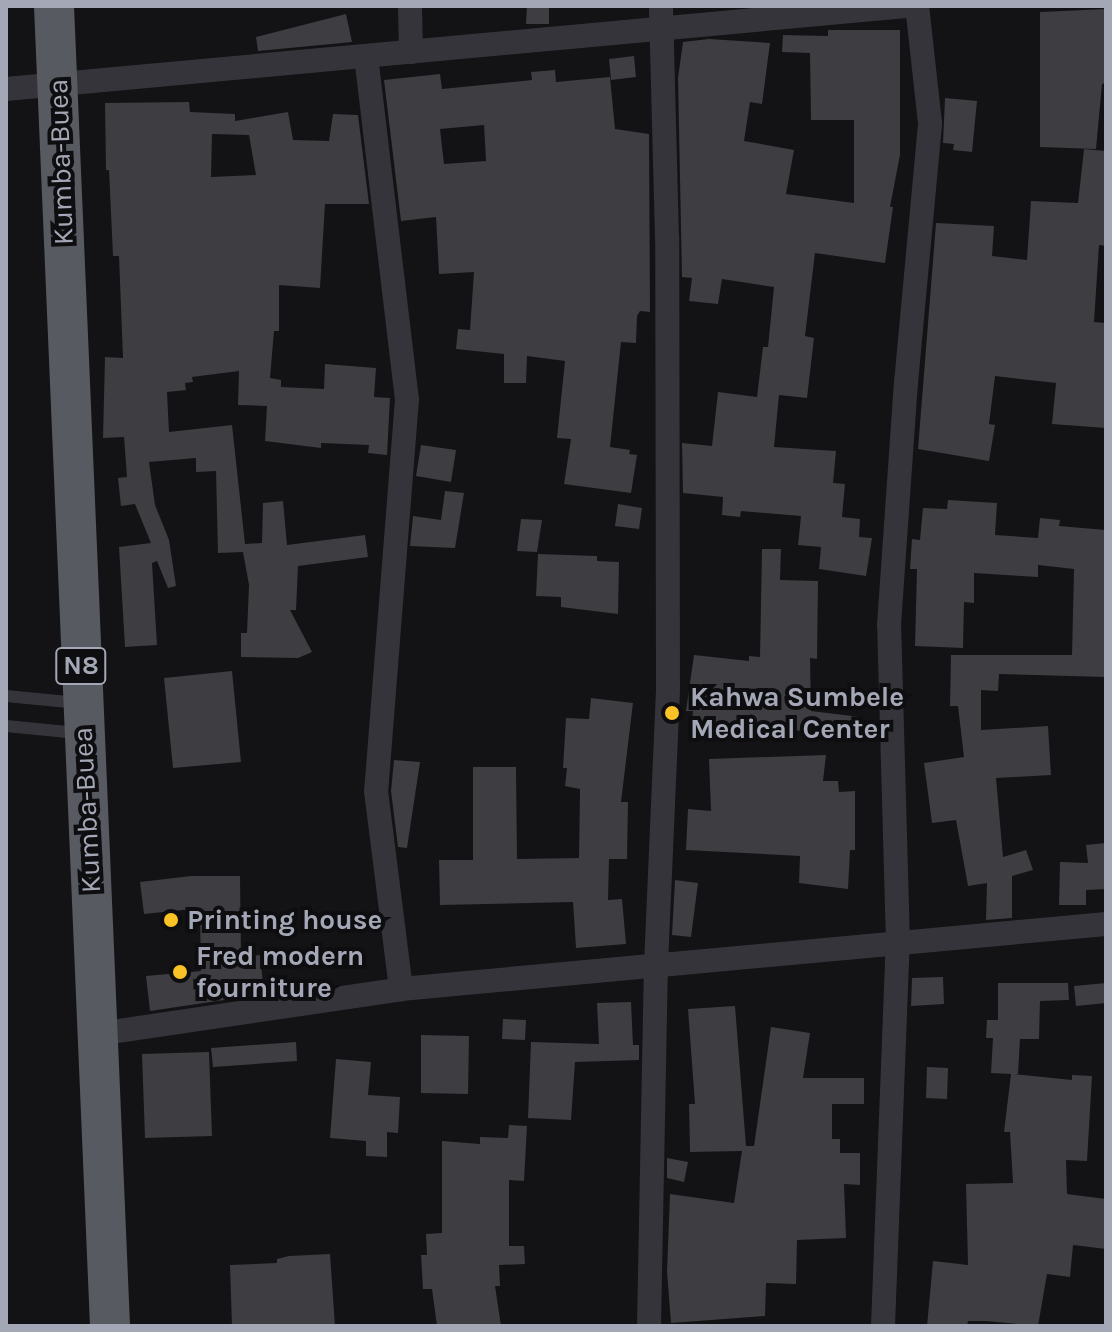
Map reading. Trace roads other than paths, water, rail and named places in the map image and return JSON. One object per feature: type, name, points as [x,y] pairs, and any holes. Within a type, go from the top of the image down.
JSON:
[{"type":"highway","name":"Kumba-Buea","points":[[54,6],[110,1326]]},
{"type":"street","points":[[410,6],[411,52]]},
{"type":"street","points":[[6,89],[411,52],[660,18],[906,6]]},
{"type":"street","points":[[883,1326],[898,943],[889,625],[906,383],[930,123],[917,6]]},
{"type":"street","points":[[649,1326],[656,965],[668,687],[667,238],[660,18]]},
{"type":"street","points":[[366,56],[407,399],[376,791],[401,989]]},
{"type":"street","points":[[98,1034],[401,989],[1106,924]]},
{"type":"lane","points":[[6,696],[83,718]]},
{"type":"lane","points":[[6,726],[83,718]]},
{"type":"place","name":"Kahwa Sumbele Medical Center","points":[[672,713]]},
{"type":"place","name":"Printing house","points":[[171,920]]},
{"type":"place","name":"Fred modern fourniture","points":[[180,972]]}]
